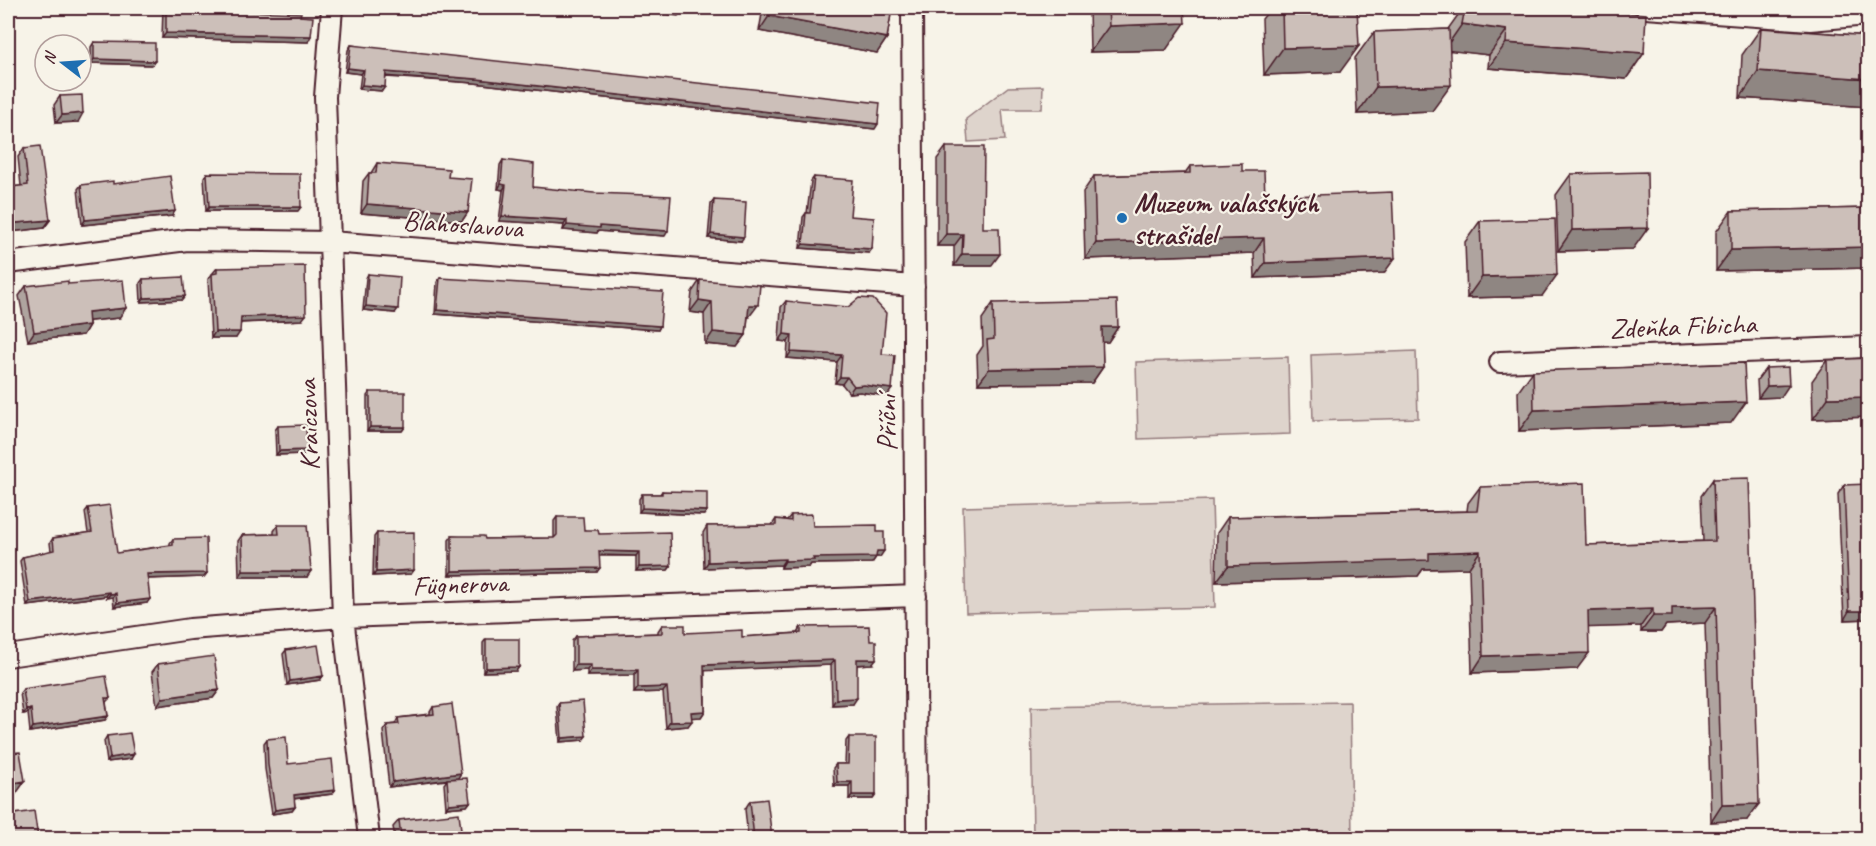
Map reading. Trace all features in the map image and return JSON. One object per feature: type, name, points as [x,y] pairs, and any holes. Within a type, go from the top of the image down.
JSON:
[{"type":"street","name":"Kraiczova","points":[[332,8],[325,97],[343,616],[369,838]]},
{"type":"street","name":"Příční","points":[[912,8],[917,838]]},
{"type":"street","points":[[1646,8],[1810,20],[1869,15]]},
{"type":"street","name":"Blahoslavova","points":[[8,262],[187,240],[330,242],[914,286]]},
{"type":"street","name":"Zdeňka Fibicha","points":[[1500,362],[1869,347]]},
{"type":"street","name":"Fügnerova","points":[[8,656],[190,629],[343,616],[916,596]]},
{"type":"shaded area","points":[[1043,86],[1042,109],[1002,109],[1005,140],[968,142],[966,119],[1008,87]]},
{"type":"shaded area","points":[[1416,351],[1418,418],[1313,421],[1311,355]]},
{"type":"shaded area","points":[[1288,357],[1290,434],[1138,439],[1136,362]]},
{"type":"shaded area","points":[[1212,500],[1215,607],[966,613],[963,507]]},
{"type":"shaded area","points":[[1350,702],[1352,838],[1033,838],[1031,707]]},
{"type":"building","points":[[166,8],[301,13],[300,16],[313,17],[311,36],[166,33]]},
{"type":"building","points":[[771,8],[892,8],[887,38],[769,16]]},
{"type":"building","points":[[1108,8],[1184,8],[1185,23],[1109,26]]},
{"type":"building","points":[[1282,8],[1357,8],[1359,46],[1283,48]]},
{"type":"building","points":[[1465,8],[1508,11],[1508,8],[1557,8],[1646,14],[1644,53],[1506,43],[1507,30],[1462,24]]},
{"type":"building","points":[[1761,28],[1869,36],[1869,79],[1758,71]]},
{"type":"building","points":[[1449,29],[1451,85],[1376,87],[1374,32]]},
{"type":"building","points":[[94,42],[155,43],[155,61],[94,59]]},
{"type":"building","points":[[351,45],[880,103],[878,124],[477,79],[386,72],[385,87],[362,85],[364,70],[348,68]]},
{"type":"building","points":[[82,95],[83,113],[62,115],[60,96]]},
{"type":"building","points":[[40,146],[50,220],[8,222],[8,198],[13,197],[11,187],[28,185],[24,148]]},
{"type":"building","points":[[946,147],[984,147],[983,228],[999,228],[1000,254],[962,254],[963,234],[946,234]]},
{"type":"building","points":[[503,160],[534,164],[533,187],[594,193],[671,196],[668,231],[600,226],[600,228],[567,225],[567,220],[502,216],[506,185],[501,184]]},
{"type":"building","points":[[377,163],[449,169],[448,177],[472,179],[468,212],[367,204],[369,173],[376,173]]},
{"type":"building","points":[[1242,164],[1242,171],[1264,171],[1265,197],[1392,192],[1395,258],[1265,263],[1264,238],[1096,243],[1094,176],[1190,173],[1190,166]]},
{"type":"building","points":[[1647,172],[1648,228],[1572,230],[1571,174]]},
{"type":"building","points":[[207,173],[300,174],[301,207],[209,207]]},
{"type":"building","points":[[170,176],[175,211],[85,220],[81,185],[113,181],[113,184]]},
{"type":"building","points":[[814,177],[853,180],[850,216],[874,218],[872,249],[803,244],[806,213],[810,213]]},
{"type":"building","points":[[714,200],[746,202],[744,237],[711,234]]},
{"type":"building","points":[[1869,208],[1869,247],[1731,250],[1731,211]]},
{"type":"building","points":[[1555,219],[1557,275],[1482,277],[1480,221]]},
{"type":"building","points":[[305,266],[306,315],[241,317],[240,332],[215,332],[212,274],[217,273],[217,268]]},
{"type":"building","points":[[368,274],[400,277],[398,309],[366,306]]},
{"type":"building","points":[[183,277],[185,296],[144,298],[143,279]]},
{"type":"building","points":[[440,278],[663,292],[660,326],[437,310]]},
{"type":"building","points":[[123,280],[126,308],[88,312],[89,325],[34,332],[26,286],[68,281],[68,284]]},
{"type":"building","points":[[700,280],[760,285],[758,305],[749,305],[746,335],[713,332],[712,302],[699,300]]},
{"type":"building","points":[[859,298],[873,299],[886,313],[882,354],[895,355],[892,389],[854,386],[847,377],[840,377],[842,355],[791,352],[792,335],[784,334],[786,301],[848,307]]},
{"type":"building","points":[[1117,300],[1118,327],[1102,327],[1103,367],[989,369],[987,340],[994,339],[993,303]]},
{"type":"building","points":[[1869,358],[1869,397],[1828,398],[1827,360]]},
{"type":"building","points":[[1744,363],[1746,402],[1534,410],[1533,371]]},
{"type":"building","points":[[1788,367],[1789,385],[1767,386],[1766,368]]},
{"type":"building","points":[[370,392],[405,392],[405,427],[370,427]]},
{"type":"building","points":[[306,425],[307,450],[279,451],[278,426]]},
{"type":"building","points":[[1749,478],[1759,804],[1722,805],[1716,607],[1672,608],[1672,616],[1653,616],[1653,609],[1588,611],[1589,653],[1483,656],[1480,551],[1429,553],[1429,560],[1228,566],[1228,517],[1477,511],[1480,487],[1584,483],[1586,545],[1715,541],[1713,479]]},
{"type":"building","points":[[1869,484],[1869,611],[1849,611],[1844,485]]},
{"type":"building","points":[[662,491],[707,492],[707,511],[642,508],[642,494],[662,494]]},
{"type":"building","points":[[110,505],[117,553],[173,545],[173,539],[206,538],[207,573],[147,574],[150,599],[117,603],[116,593],[110,594],[109,592],[30,602],[23,557],[54,550],[53,538],[92,532],[88,508]]},
{"type":"building","points":[[812,514],[813,526],[877,525],[877,532],[884,532],[884,551],[877,551],[876,557],[708,562],[707,526],[776,525],[776,519],[791,521],[791,515]]},
{"type":"building","points":[[557,517],[583,517],[584,530],[598,530],[599,534],[670,532],[671,566],[639,567],[639,552],[599,551],[600,568],[452,571],[452,536],[484,536],[485,539],[554,538],[557,535]]},
{"type":"building","points":[[278,525],[307,525],[311,571],[243,571],[242,535],[279,534]]},
{"type":"building","points":[[414,532],[414,570],[376,572],[377,533]]},
{"type":"building","points":[[662,625],[685,625],[685,633],[742,630],[742,637],[801,633],[801,627],[869,626],[870,641],[876,641],[876,659],[857,659],[857,698],[836,699],[835,660],[704,665],[705,711],[691,712],[692,721],[670,722],[667,687],[638,688],[638,670],[591,670],[591,665],[576,665],[576,636],[662,633]]},
{"type":"building","points":[[486,639],[519,639],[519,667],[486,668]]},
{"type":"building","points":[[318,645],[323,676],[290,681],[286,650]]},
{"type":"building","points":[[214,656],[219,690],[162,698],[158,664]]},
{"type":"building","points":[[106,676],[110,698],[105,698],[108,716],[33,727],[31,709],[26,710],[23,689]]},
{"type":"building","points":[[583,701],[586,736],[562,738],[559,703]]},
{"type":"building","points":[[452,704],[461,773],[393,782],[387,725],[399,724],[398,718],[434,714],[433,707]]},
{"type":"building","points":[[130,733],[134,754],[110,758],[107,736]]},
{"type":"building","points":[[286,737],[288,764],[332,759],[335,790],[294,795],[295,807],[275,810],[268,765],[267,739]]},
{"type":"building","points":[[849,737],[876,737],[876,795],[852,795],[852,782],[837,782],[836,764],[848,764]]},
{"type":"building","points":[[20,752],[25,781],[8,784],[8,753]]},
{"type":"building","points":[[467,778],[470,802],[449,804],[447,779]]},
{"type":"building","points":[[767,799],[772,838],[754,838],[750,801]]},
{"type":"building","points":[[34,811],[38,838],[8,838],[8,815]]},
{"type":"building","points":[[459,813],[462,838],[401,838],[399,820]]},
{"type":"place","name":"Muzeum valašských strašidel","points":[[1122,218]]}]
